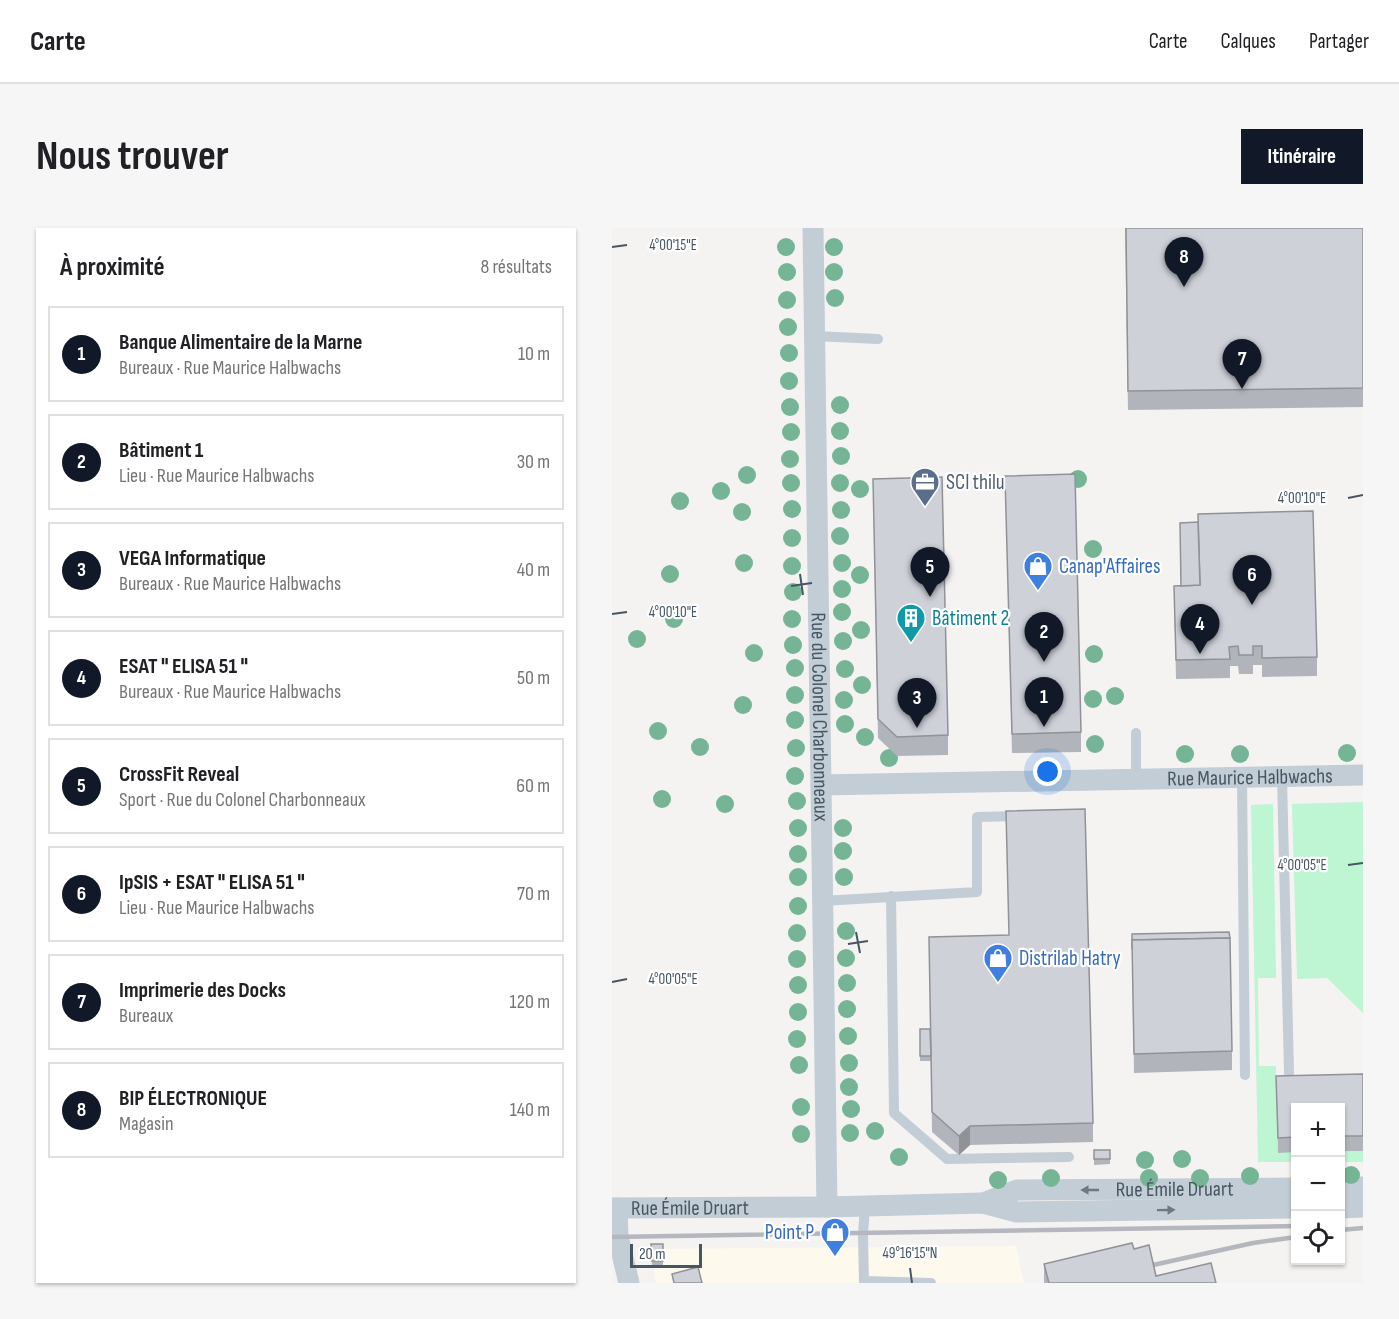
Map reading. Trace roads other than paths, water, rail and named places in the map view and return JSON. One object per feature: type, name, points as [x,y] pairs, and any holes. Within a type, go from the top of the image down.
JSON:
[{"type":"street","name":"Rue du Colonel Charbonneaux","points":[[813,228],[827,1207]]},
{"type":"street","name":"Rue Maurice Halbwachs","points":[[821,785],[1363,776]]},
{"type":"street","points":[[1345,1188],[1363,1187]]},
{"type":"street","name":"Rue Émile Druart","points":[[983,1203],[1017,1190],[1291,1188]]},
{"type":"street","name":"Rue Émile Druart","points":[[615,1208],[827,1207],[983,1203],[1017,1212],[1291,1208]]},
{"type":"street","points":[[1345,1208],[1363,1207]]},
{"type":"street","points":[[615,1208],[618,1237],[629,1283]]},
{"type":"lane","points":[[815,336],[878,339]]},
{"type":"lane","name":"Rue Maurice Halbwachs","points":[[1136,733],[1136,779]]},
{"type":"lane","points":[[1242,777],[1245,1075]]},
{"type":"lane","points":[[1282,777],[1288,1073]]},
{"type":"lane","points":[[822,901],[977,892],[977,817],[1036,816]]},
{"type":"lane","points":[[891,896],[894,1113],[947,1159],[1069,1157]]},
{"type":"lane","points":[[865,1206],[864,1282],[930,1283]]},
{"type":"railway","points":[[612,1237],[1291,1226]]},
{"type":"railway","points":[[1345,1230],[1363,1228]]},
{"type":"railway","points":[[1153,1265],[1253,1243],[1291,1238]]},
{"type":"place","name":"BIP ÉLECTRONIQUE","points":[[1184,287]]},
{"type":"place","name":"Imprimerie des Docks","points":[[1242,389]]},
{"type":"place","name":"SCI thilu","points":[[925,508]]},
{"type":"place","name":"Canap'Affaires","points":[[1038,592]]},
{"type":"place","name":"CrossFit Reveal","points":[[930,597]]},
{"type":"place","name":"IpSIS + ESAT \" ELISA 51 \"","points":[[1252,605]]},
{"type":"place","name":"Bâtiment 2","points":[[911,644]]},
{"type":"place","name":"ESAT \" ELISA 51 \"","points":[[1200,654]]},
{"type":"place","name":"Bâtiment 1","points":[[1044,662]]},
{"type":"place","name":"Banque Alimentaire de la Marne","points":[[1044,727]]},
{"type":"place","name":"VEGA Informatique","points":[[917,728]]},
{"type":"place","name":"Distrilab Hatry","points":[[998,984]]},
{"type":"place","name":"Point P","points":[[835,1258]]}]
